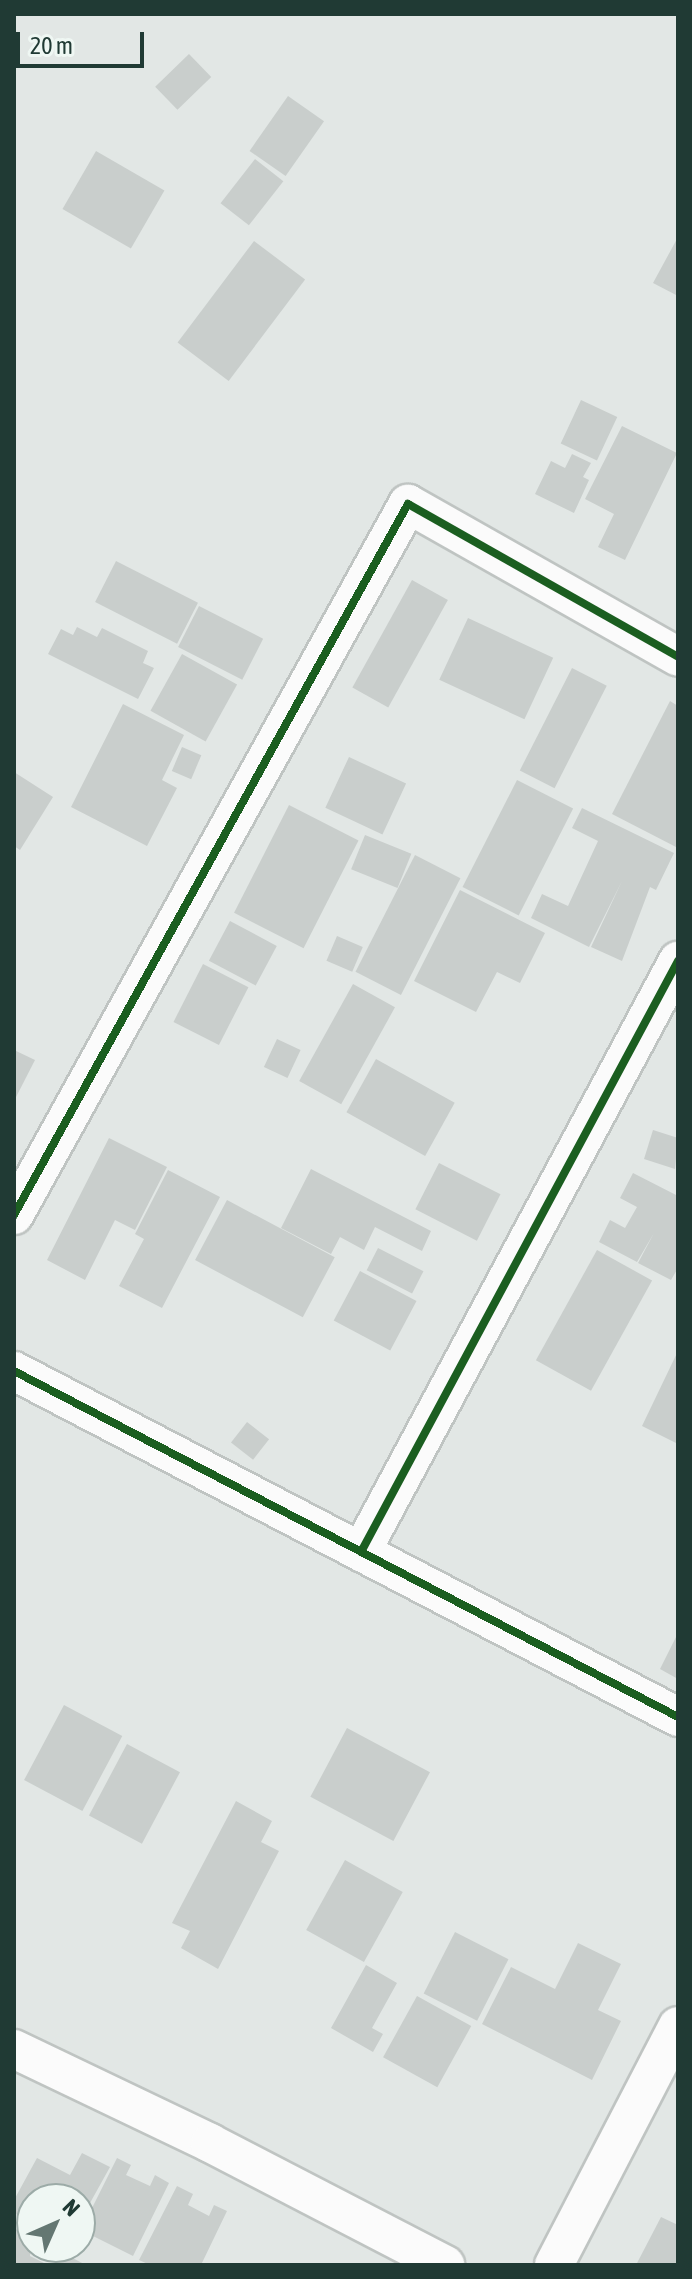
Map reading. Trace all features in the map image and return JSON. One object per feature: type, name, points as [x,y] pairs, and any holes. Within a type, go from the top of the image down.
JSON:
[{"type":"street","points":[[14,1215],[408,504],[678,657]]},
{"type":"street","points":[[361,1552],[678,961]]},
{"type":"street","points":[[14,1371],[678,1717]]},
{"type":"street","points":[[554,2265],[678,2026]]},
{"type":"street","points":[[14,2049],[210,2143],[445,2265]]},
{"type":"building","points":[[189,54],[211,77],[177,110],[155,87]]},
{"type":"building","points":[[288,96],[324,121],[286,176],[250,151]]},
{"type":"building","points":[[96,151],[164,190],[131,249],[62,209]]},
{"type":"building","points":[[255,159],[283,181],[249,225],[221,203]]},
{"type":"building","points":[[678,237],[678,296],[653,283]]},
{"type":"building","points":[[254,241],[305,280],[229,381],[178,342]]},
{"type":"building","points":[[581,400],[617,417],[597,460],[561,444]]},
{"type":"building","points":[[622,426],[677,453],[625,560],[598,547],[614,514],[585,499]]},
{"type":"building","points":[[572,454],[591,463],[583,477],[589,480],[574,513],[535,494],[551,461],[565,468]]},
{"type":"building","points":[[116,561],[198,603],[177,644],[95,602]]},
{"type":"building","points":[[412,580],[448,600],[388,707],[352,688]]},
{"type":"building","points":[[199,606],[263,639],[242,680],[178,647]]},
{"type":"building","points":[[468,618],[553,658],[524,719],[439,680]]},
{"type":"building","points":[[77,627],[97,637],[102,628],[148,651],[143,663],[154,668],[138,699],[48,654],[61,629],[73,635]]},
{"type":"building","points":[[182,654],[237,685],[206,741],[150,711]]},
{"type":"building","points":[[572,668],[607,686],[555,788],[520,770]]},
{"type":"building","points":[[670,701],[678,706],[676,847],[612,814]]},
{"type":"building","points":[[123,704],[184,735],[162,780],[177,788],[147,846],[71,807]]},
{"type":"building","points":[[182,747],[201,755],[191,779],[172,771]]},
{"type":"building","points":[[349,757],[406,784],[382,834],[325,808]]},
{"type":"building","points":[[14,772],[53,797],[20,850],[14,846]]},
{"type":"building","points":[[517,780],[573,809],[519,916],[463,887]]},
{"type":"building","points":[[289,805],[358,840],[304,948],[234,913]]},
{"type":"building","points":[[582,808],[674,853],[656,890],[650,887],[622,961],[591,947],[622,881],[589,947],[531,918],[542,894],[568,906],[598,841],[572,828]]},
{"type":"building","points":[[365,835],[411,854],[397,888],[351,869]]},
{"type":"building","points":[[415,855],[460,878],[401,995],[356,972]]},
{"type":"building","points":[[460,890],[545,933],[520,983],[497,972],[476,1012],[414,981]]},
{"type":"building","points":[[230,921],[277,946],[256,986],[209,961]]},
{"type":"building","points":[[337,936],[363,947],[352,972],[326,961]]},
{"type":"building","points":[[203,964],[248,987],[219,1045],[173,1022]]},
{"type":"building","points":[[353,984],[395,1007],[341,1104],[299,1081]]},
{"type":"building","points":[[277,1039],[301,1050],[287,1078],[264,1067]]},
{"type":"building","points":[[14,1050],[35,1060],[14,1101]]},
{"type":"building","points":[[376,1059],[455,1103],[425,1156],[346,1112]]},
{"type":"building","points":[[653,1130],[678,1138],[675,1169],[644,1159]]},
{"type":"building","points":[[109,1138],[167,1167],[135,1230],[115,1220],[85,1280],[47,1260]]},
{"type":"building","points":[[439,1163],[500,1194],[477,1241],[415,1209]]},
{"type":"building","points":[[311,1169],[431,1231],[422,1251],[375,1227],[364,1250],[340,1237],[331,1254],[281,1228]]},
{"type":"building","points":[[168,1170],[220,1197],[162,1308],[119,1286],[144,1239],[135,1234]]},
{"type":"building","points":[[633,1173],[678,1196],[678,1268],[671,1280],[638,1263],[654,1233],[637,1262],[599,1242],[610,1220],[625,1228],[637,1207],[620,1198]]},
{"type":"building","points":[[227,1200],[335,1257],[303,1317],[195,1260]]},
{"type":"building","points":[[378,1248],[423,1271],[412,1293],[367,1270]]},
{"type":"building","points":[[597,1250],[652,1281],[591,1391],[536,1360]]},
{"type":"building","points":[[360,1271],[417,1301],[390,1350],[334,1320]]},
{"type":"building","points":[[678,1351],[678,1444],[642,1426]]},
{"type":"building","points":[[247,1422],[269,1439],[253,1460],[231,1442]]},
{"type":"building","points":[[678,1633],[678,1679],[660,1669]]},
{"type":"building","points":[[64,1705],[122,1736],[82,1811],[24,1780]]},
{"type":"building","points":[[347,1728],[430,1772],[393,1841],[310,1797]]},
{"type":"building","points":[[127,1744],[180,1772],[142,1844],[89,1816]]},
{"type":"building","points":[[236,1801],[272,1821],[261,1842],[279,1851],[218,1969],[181,1948],[190,1931],[172,1923]]},
{"type":"building","points":[[345,1860],[403,1892],[364,1962],[306,1930]]},
{"type":"building","points":[[455,1932],[508,1959],[477,2021],[424,1993]]},
{"type":"building","points":[[578,1943],[621,1964],[598,2010],[621,2021],[592,2080],[482,2024],[511,1967],[555,1989]]},
{"type":"building","points":[[366,1965],[397,1983],[372,2028],[383,2034],[373,2052],[331,2028]]},
{"type":"building","points":[[417,1996],[471,2026],[437,2087],[383,2057]]},
{"type":"building","points":[[82,2153],[110,2167],[96,2192],[96,2183],[23,2183],[37,2158],[70,2175]]},
{"type":"building","points":[[117,2158],[131,2165],[126,2175],[150,2186],[155,2175],[169,2183],[133,2256],[96,2238],[96,2200]]},
{"type":"building","points":[[177,2186],[193,2194],[188,2205],[209,2216],[214,2205],[227,2211],[201,2265],[150,2265],[139,2260]]},
{"type":"building","points":[[661,2217],[678,2225],[678,2265],[636,2265]]},
{"type":"building","points":[[14,2228],[16,2263],[48,2265],[14,2265]]},
{"type":"building","points":[[82,2263],[86,2265],[54,2265]]},
{"type":"cycle path","points":[[14,1215],[408,504],[678,657]]},
{"type":"cycle path","points":[[361,1552],[678,961]]},
{"type":"cycle path","points":[[14,1371],[678,1717]]}]
